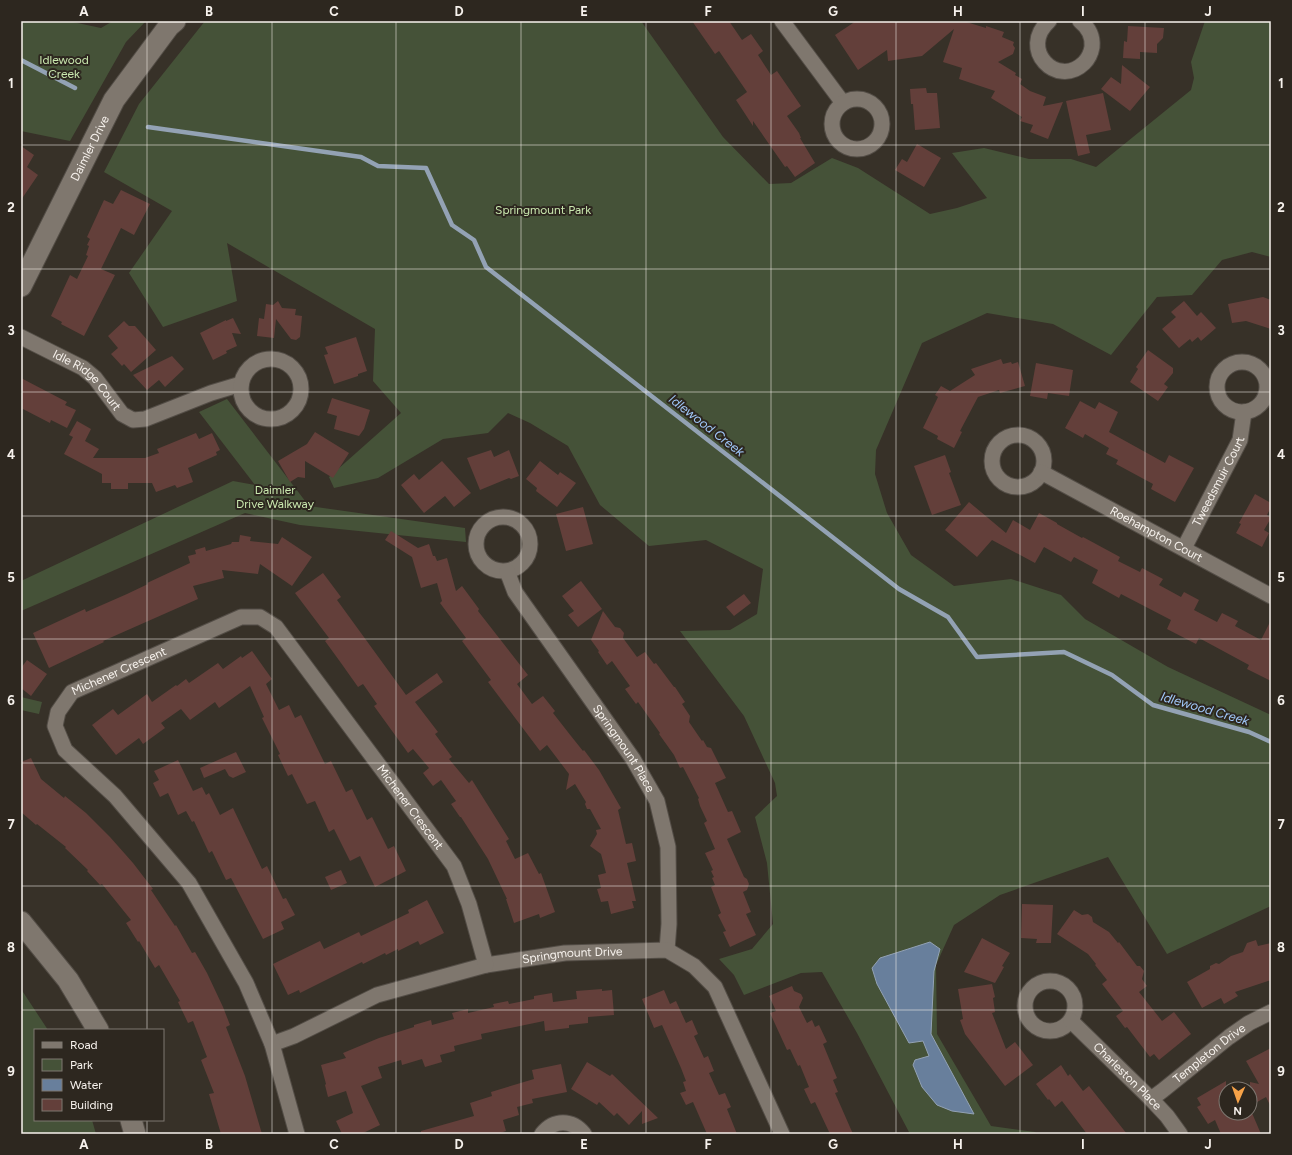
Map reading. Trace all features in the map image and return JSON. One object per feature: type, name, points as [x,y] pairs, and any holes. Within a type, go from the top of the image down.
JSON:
[{"type":"street","name":"Daimler Drive","points":[[21,286],[114,100],[169,26],[175,21]]},
{"type":"street","points":[[1049,21],[1042,27],[1037,37],[1036,47],[1039,56],[1045,64],[1056,71],[1066,72],[1080,67],[1087,60],[1091,51],[1091,34],[1086,25],[1080,21]]},
{"type":"street","points":[[789,23],[843,103]]},
{"type":"street","name":"Idle Ridge Court","points":[[21,337],[83,368],[95,378],[122,414],[133,420],[145,419],[211,393],[241,384]]},
{"type":"street","name":"Tweedsmuir Court","points":[[1184,548],[1240,440],[1244,412]]},
{"type":"street","name":"Roehampton Court","points":[[1041,472],[1271,596]]},
{"type":"street","name":"Springmount Place","points":[[507,571],[515,592],[633,759],[657,801],[668,847],[669,924],[667,950]]},
{"type":"street","name":"Michener Crescent","points":[[297,1134],[272,1044],[246,983],[189,883],[115,796],[65,750],[55,726],[58,712],[72,692],[241,617],[260,617],[276,627],[454,866],[469,904],[486,965]]},
{"type":"street","points":[[21,922],[68,980],[97,1029]]},
{"type":"street","points":[[667,950],[694,966],[715,987],[782,1134]]},
{"type":"street","name":"Springmount Drive","points":[[272,1044],[294,1036],[377,995],[486,965],[565,953],[667,950]]},
{"type":"street","name":"Templeton Drive","points":[[1151,1099],[1229,1037],[1249,1023],[1271,1012]]},
{"type":"street","name":"Charleston Place","points":[[1071,1021],[1151,1099],[1167,1116],[1180,1134]]},
{"type":"street","points":[[131,1121],[135,1134]]},
{"type":"street","points":[[542,1134],[547,1127],[555,1123],[566,1123],[574,1125],[584,1134]]},
{"type":"green space","name":"Idlewood Creek","points":[[21,21],[68,21],[101,28],[113,21],[146,21],[126,42],[70,141],[21,131]]},
{"type":"green space","name":"Springmount Park","points":[[205,21],[641,21],[723,137],[769,184],[791,183],[832,158],[858,168],[930,214],[957,208],[987,198],[952,153],[984,148],[1029,159],[1071,159],[1096,167],[1191,90],[1194,78],[1191,62],[1205,21],[1271,21],[1271,257],[1252,252],[1222,260],[1192,295],[1157,297],[1111,355],[1053,324],[987,313],[922,343],[876,450],[875,474],[887,513],[911,555],[954,586],[1011,579],[1061,595],[1085,619],[1168,667],[1271,715],[1271,906],[1167,954],[1108,857],[1000,895],[954,925],[936,965],[937,1034],[991,1126],[1035,1132],[1037,1134],[910,1134],[857,1033],[822,972],[801,973],[744,995],[734,975],[719,959],[752,949],[773,924],[767,863],[755,817],[777,796],[775,783],[744,716],[680,631],[730,630],[757,614],[763,569],[706,540],[649,546],[600,505],[568,446],[530,423],[508,413],[488,433],[443,439],[378,478],[334,488],[329,477],[401,413],[373,381],[375,329],[227,243],[237,301],[163,327],[129,273],[172,211],[104,172],[139,104]]},
{"type":"green space","name":"Daimler Drive Walkway","points":[[227,399],[309,506],[465,528],[466,542],[300,525],[245,513],[21,611],[21,581],[233,481],[255,485],[199,412]]},
{"type":"green space","points":[[21,697],[42,702],[39,714],[21,710]]},
{"type":"green space","points":[[21,989],[47,1029],[34,1029],[34,1121],[92,1121],[96,1134],[21,1134]]},
{"type":"water","points":[[930,942],[940,949],[934,971],[931,1034],[974,1114],[952,1111],[937,1105],[922,1087],[913,1065],[915,1060],[929,1056],[923,1041],[909,1043],[877,984],[872,968],[880,958]]},
{"type":"building","points":[[692,21],[729,21],[742,40],[751,34],[763,51],[758,55],[771,75],[777,71],[801,106],[787,116],[799,133],[800,138],[815,163],[795,177],[787,166],[785,167],[753,121],[753,126],[736,100],[747,92],[719,51],[715,54]]},
{"type":"building","points":[[856,21],[963,21],[1004,32],[1002,37],[1014,42],[1013,45],[1015,48],[1013,54],[998,62],[1016,73],[1015,75],[1022,79],[1020,84],[1030,91],[1046,97],[1043,106],[1063,102],[1048,139],[1030,132],[1033,125],[1020,121],[1022,117],[991,98],[995,91],[959,79],[962,68],[943,62],[954,29],[922,56],[888,61],[887,50],[858,70],[835,35]]},
{"type":"building","points":[[1128,26],[1164,28],[1163,38],[1157,44],[1157,53],[1140,52],[1140,59],[1123,58],[1124,41],[1127,42]]},
{"type":"building","points":[[1122,65],[1150,87],[1130,111],[1101,89],[1111,77],[1121,84]]},
{"type":"building","points":[[926,88],[927,93],[937,93],[940,128],[915,130],[910,89]]},
{"type":"building","points":[[1103,93],[1111,130],[1086,135],[1090,153],[1078,156],[1066,101]]},
{"type":"building","points":[[917,144],[941,158],[924,187],[895,170],[902,159],[907,162]]},
{"type":"building","points":[[21,146],[34,155],[27,167],[38,175],[21,200]]},
{"type":"building","points":[[121,190],[150,204],[134,235],[121,228],[101,269],[115,275],[84,336],[61,324],[62,322],[51,316],[70,275],[77,279],[88,256],[86,255],[89,246],[87,245],[90,239],[87,237],[104,200],[113,204]]},
{"type":"building","points":[[1263,297],[1271,300],[1271,329],[1246,321],[1232,323],[1228,304]]},
{"type":"building","points":[[278,301],[282,308],[296,309],[295,315],[302,316],[300,337],[296,340],[291,339],[276,319],[274,338],[257,336],[259,318],[264,319],[266,304],[273,305]]},
{"type":"building","points":[[1184,301],[1197,316],[1201,312],[1216,328],[1201,341],[1198,337],[1192,342],[1190,339],[1179,348],[1162,329],[1176,317],[1171,312]]},
{"type":"building","points":[[233,318],[241,334],[232,333],[237,346],[226,351],[227,353],[213,360],[200,333]]},
{"type":"building","points":[[124,321],[129,326],[135,326],[156,350],[131,372],[124,364],[122,366],[111,354],[118,348],[108,336]]},
{"type":"building","points":[[356,337],[367,371],[358,374],[358,376],[334,384],[324,355],[328,354],[325,347]]},
{"type":"building","points":[[1148,350],[1173,368],[1173,373],[1164,384],[1168,387],[1158,401],[1130,382],[1138,369],[1136,367]]},
{"type":"building","points":[[172,356],[184,369],[165,387],[159,380],[147,390],[133,375]]},
{"type":"building","points":[[1001,359],[1003,364],[1018,362],[1025,386],[1000,393],[999,390],[978,397],[960,431],[962,432],[954,448],[937,439],[938,436],[923,428],[938,397],[935,395],[941,386],[950,391],[975,375],[971,369]]},
{"type":"building","points":[[1036,363],[1073,370],[1069,396],[1048,393],[1047,399],[1030,396]]},
{"type":"building","points":[[21,378],[67,402],[65,405],[76,410],[67,428],[51,420],[50,423],[21,408]]},
{"type":"building","points":[[332,398],[370,410],[364,429],[359,436],[334,429],[337,416],[327,413]]},
{"type":"building","points":[[1080,401],[1095,409],[1099,402],[1118,412],[1109,432],[1165,463],[1169,455],[1194,468],[1175,502],[1151,489],[1153,484],[1116,464],[1118,460],[1106,454],[1109,448],[1085,434],[1083,438],[1065,428]]},
{"type":"building","points":[[77,421],[91,429],[85,441],[99,449],[93,458],[145,458],[159,453],[157,449],[196,433],[199,439],[212,433],[220,450],[216,452],[217,455],[188,468],[193,482],[177,488],[175,485],[156,492],[152,483],[128,483],[128,489],[111,489],[111,483],[102,483],[102,474],[64,454],[73,437],[69,435]]},
{"type":"building","points":[[315,432],[349,453],[333,478],[305,461],[305,478],[298,477],[290,482],[278,461],[307,444]]},
{"type":"building","points":[[491,450],[494,457],[509,450],[519,476],[511,479],[509,478],[480,490],[467,458]]},
{"type":"building","points":[[945,455],[951,472],[949,473],[961,505],[932,515],[914,466]]},
{"type":"building","points":[[442,461],[471,493],[454,507],[445,496],[424,513],[401,485],[414,474],[419,480]]},
{"type":"building","points":[[540,461],[558,475],[560,472],[576,483],[557,507],[536,491],[537,488],[526,479]]},
{"type":"building","points":[[1255,494],[1271,503],[1271,507],[1267,515],[1271,518],[1264,530],[1269,533],[1262,547],[1236,533],[1241,524],[1239,523]]},
{"type":"building","points":[[969,502],[1006,533],[1013,520],[1030,530],[1039,513],[1082,538],[1083,537],[1120,557],[1118,561],[1140,572],[1142,568],[1163,579],[1159,585],[1181,597],[1184,592],[1199,600],[1194,610],[1217,622],[1222,613],[1238,621],[1235,626],[1261,640],[1271,620],[1271,681],[1247,669],[1249,665],[1199,638],[1196,644],[1167,629],[1171,620],[1121,594],[1119,598],[1092,583],[1098,570],[1074,557],[1071,562],[1044,547],[1035,563],[992,540],[977,557],[945,530]]},
{"type":"building","points":[[583,507],[593,544],[566,551],[556,514]]},
{"type":"building","points":[[391,531],[418,548],[429,544],[433,556],[435,556],[437,561],[447,558],[456,591],[462,586],[479,609],[478,611],[528,675],[517,684],[532,704],[543,696],[555,711],[553,713],[599,770],[621,808],[618,810],[626,844],[632,843],[636,861],[627,863],[636,901],[632,901],[634,908],[611,914],[608,901],[601,902],[597,889],[601,888],[598,875],[606,873],[601,854],[590,846],[597,834],[596,830],[601,829],[590,809],[587,809],[585,804],[586,802],[575,784],[566,790],[569,774],[547,745],[540,751],[488,682],[491,680],[462,641],[466,638],[440,603],[442,601],[437,583],[421,588],[412,557],[385,540]]},
{"type":"building","points":[[240,535],[251,537],[250,541],[278,544],[282,537],[312,557],[292,586],[260,564],[258,574],[222,570],[224,578],[193,586],[198,599],[103,641],[104,642],[49,668],[33,633],[85,609],[86,612],[127,594],[190,563],[188,556],[196,554],[195,550],[205,547],[206,551],[231,544],[232,542],[239,542]]},
{"type":"building","points":[[323,573],[341,597],[337,600],[406,695],[437,673],[443,682],[415,702],[438,732],[435,734],[452,757],[449,759],[469,783],[472,780],[509,839],[506,841],[515,859],[528,853],[539,874],[541,873],[555,912],[540,918],[539,914],[514,923],[507,899],[488,859],[451,804],[456,801],[441,780],[433,786],[423,773],[429,768],[413,749],[408,753],[374,706],[377,704],[363,684],[358,687],[325,641],[329,638],[295,593]]},
{"type":"building","points":[[581,581],[602,609],[578,627],[568,615],[574,611],[562,596]]},
{"type":"building","points":[[744,594],[751,603],[734,616],[726,607]]},
{"type":"building","points":[[603,611],[615,627],[620,628],[624,633],[623,638],[637,657],[645,652],[675,687],[685,702],[682,704],[690,716],[689,722],[707,747],[711,748],[726,778],[715,783],[728,812],[732,811],[741,832],[727,839],[744,877],[747,879],[749,884],[747,890],[743,892],[751,912],[746,914],[756,935],[730,947],[723,932],[726,931],[718,915],[721,913],[711,887],[715,885],[712,878],[714,877],[711,871],[713,870],[705,853],[715,849],[704,823],[707,821],[700,806],[699,798],[683,767],[680,768],[674,755],[659,734],[660,733],[638,702],[636,704],[625,689],[630,686],[612,661],[607,665],[591,640]]},
{"type":"building","points":[[252,651],[272,679],[266,684],[279,710],[289,705],[295,718],[301,715],[325,764],[331,761],[346,792],[352,789],[367,820],[372,817],[388,849],[394,846],[406,871],[375,887],[360,856],[350,861],[334,829],[329,832],[315,801],[307,804],[292,774],[288,776],[278,755],[280,754],[262,718],[264,717],[250,686],[219,708],[215,702],[190,720],[181,709],[161,723],[165,728],[143,744],[139,738],[116,755],[92,725],[113,709],[118,715],[147,694],[152,702],[186,679],[189,683],[218,663],[223,669],[241,656],[242,658]]},
{"type":"building","points":[[27,660],[47,674],[31,696],[21,688],[21,668]]},
{"type":"building","points":[[236,752],[246,772],[233,778],[229,776],[225,769],[204,778],[200,768]]},
{"type":"building","points":[[31,758],[41,779],[64,798],[65,796],[86,813],[133,863],[153,889],[151,890],[175,926],[176,925],[192,953],[195,952],[207,973],[230,1025],[226,1027],[245,1076],[262,1134],[221,1134],[209,1094],[214,1093],[201,1060],[207,1057],[193,1021],[188,1023],[178,1002],[180,1001],[159,965],[155,968],[126,923],[131,920],[102,884],[100,885],[87,871],[88,870],[65,848],[66,847],[21,812],[21,762]]},
{"type":"building","points":[[178,760],[193,791],[202,787],[206,795],[209,793],[220,815],[233,808],[262,869],[267,866],[283,899],[286,898],[295,915],[281,922],[284,929],[263,939],[231,878],[226,880],[212,851],[209,853],[194,821],[192,822],[186,811],[178,815],[168,793],[160,797],[153,783],[159,780],[154,771]]},
{"type":"building","points":[[341,870],[347,883],[331,890],[325,877]]},
{"type":"building","points":[[427,900],[444,933],[420,945],[418,941],[398,951],[398,949],[386,955],[385,953],[363,964],[362,962],[300,993],[299,990],[288,995],[273,964],[320,941],[324,949],[359,932],[361,936],[409,913],[408,910]]},
{"type":"building","points":[[1022,904],[1053,905],[1051,943],[1036,943],[1037,939],[1021,938]]},
{"type":"building","points":[[1074,910],[1082,915],[1088,914],[1092,917],[1093,922],[1109,932],[1118,943],[1119,942],[1137,966],[1140,966],[1144,971],[1142,979],[1147,986],[1139,992],[1162,1021],[1174,1012],[1191,1034],[1159,1060],[1154,1054],[1150,1057],[1127,1027],[1125,1028],[1116,1016],[1123,1011],[1102,984],[1107,980],[1088,954],[1057,934]]},
{"type":"building","points":[[982,938],[1010,953],[1002,966],[1004,967],[995,983],[964,972]]},
{"type":"building","points":[[1256,940],[1258,946],[1271,943],[1271,980],[1235,992],[1238,996],[1224,1004],[1221,998],[1202,1008],[1187,982],[1210,969],[1210,966],[1216,963],[1219,964],[1231,956],[1243,952],[1247,943]]},
{"type":"building","points":[[992,984],[995,997],[993,998],[995,1012],[992,1013],[1006,1049],[1015,1042],[1033,1065],[1005,1086],[965,1034],[960,1020],[963,1019],[958,989]]},
{"type":"building","points":[[792,986],[794,991],[801,994],[803,998],[799,1007],[807,1023],[812,1020],[815,1027],[819,1025],[827,1042],[823,1044],[837,1078],[833,1080],[838,1092],[835,1093],[853,1134],[830,1134],[815,1102],[811,1104],[804,1089],[809,1087],[800,1065],[798,1066],[790,1049],[787,1050],[770,1013],[776,1011],[769,996]]},
{"type":"building","points":[[602,989],[602,991],[612,990],[614,1015],[588,1017],[588,1023],[569,1025],[569,1028],[545,1031],[544,1021],[481,1034],[482,1039],[454,1046],[455,1051],[440,1055],[442,1062],[425,1067],[422,1059],[402,1065],[401,1060],[378,1067],[382,1078],[361,1086],[380,1125],[361,1134],[342,1134],[336,1121],[353,1113],[346,1091],[328,1097],[321,1065],[346,1058],[343,1053],[379,1038],[414,1027],[414,1025],[431,1020],[432,1025],[454,1019],[452,1013],[468,1009],[468,1013],[494,1007],[493,1004],[508,1001],[509,1004],[534,999],[534,996],[552,993],[553,1002],[577,999],[576,991]]},
{"type":"building","points":[[664,990],[670,1004],[676,1001],[686,1023],[692,1020],[698,1034],[694,1036],[704,1058],[708,1056],[714,1071],[709,1073],[719,1095],[725,1093],[731,1107],[727,1109],[737,1134],[707,1134],[693,1102],[686,1105],[680,1093],[686,1091],[683,1082],[686,1081],[681,1068],[662,1025],[654,1028],[642,999]]},
{"type":"building","points":[[1271,1048],[1271,1107],[1266,1097],[1258,1102],[1259,1084],[1246,1061]]},
{"type":"building","points":[[587,1062],[610,1076],[612,1074],[658,1118],[642,1124],[642,1111],[629,1125],[617,1113],[614,1116],[599,1102],[597,1105],[571,1089]]},
{"type":"building","points":[[561,1064],[567,1092],[532,1099],[533,1103],[517,1107],[519,1115],[503,1120],[506,1131],[497,1134],[421,1134],[421,1131],[474,1116],[470,1103],[492,1096],[491,1092],[534,1079],[532,1070]]},
{"type":"building","points":[[1061,1065],[1068,1076],[1070,1074],[1083,1091],[1089,1086],[1127,1134],[1087,1134],[1062,1101],[1055,1107],[1049,1099],[1048,1100],[1036,1084]]},
{"type":"building","points":[[1218,1086],[1218,1121],[1255,1121],[1261,1134],[1221,1134],[1215,1120],[1208,1124],[1197,1107],[1201,1105],[1197,1098]]},
{"type":"waterway","name":"Idlewood Creek","points":[[21,60],[75,88]]},
{"type":"waterway","name":"Idlewood Creek","points":[[148,127],[361,157],[378,166],[426,168],[452,225],[474,240],[486,267],[899,589],[948,617],[977,657],[1064,652],[1112,675],[1153,705],[1249,732],[1271,742]]}]
